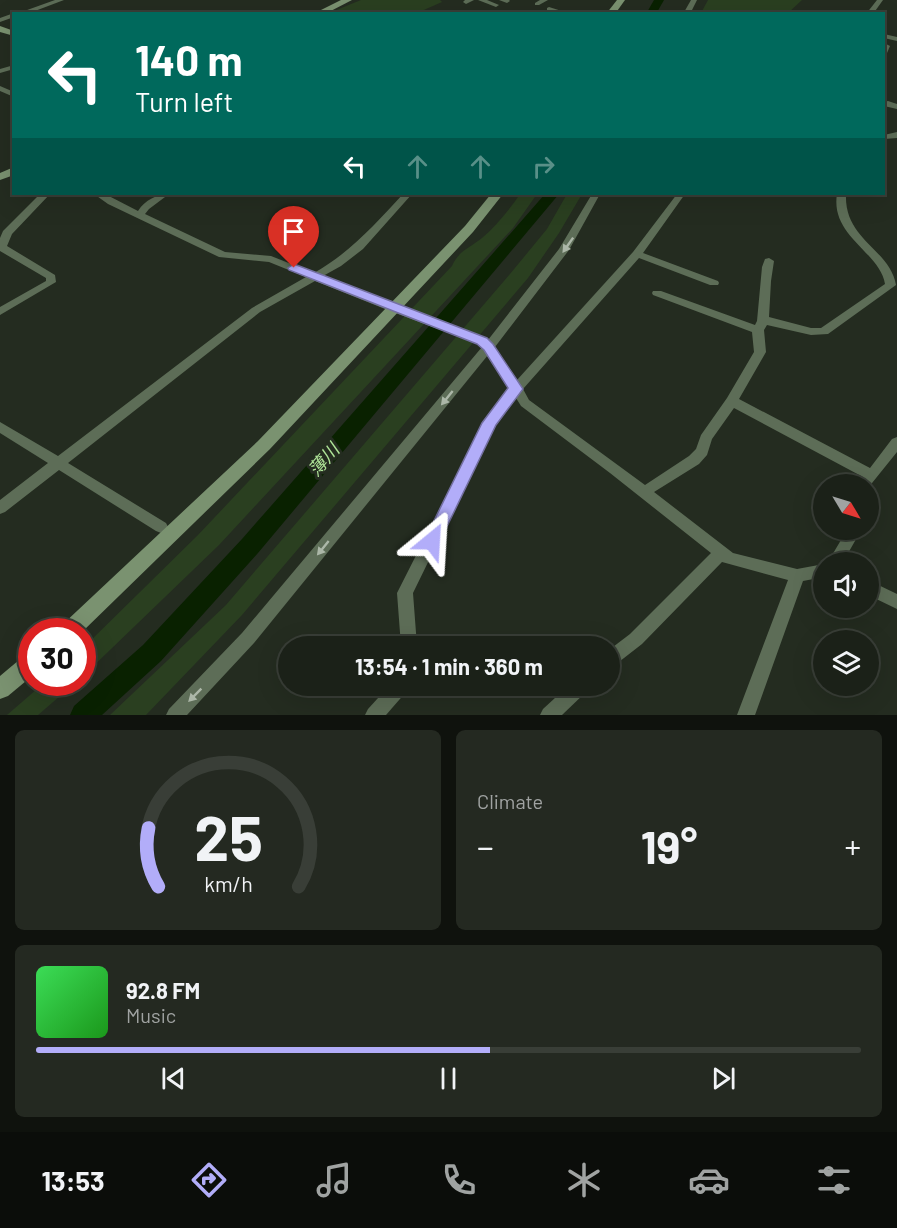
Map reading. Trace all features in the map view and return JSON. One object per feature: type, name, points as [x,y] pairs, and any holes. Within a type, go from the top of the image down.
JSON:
[{"type":"street","points":[[25,12],[61,0]]},
{"type":"street","points":[[321,12],[348,0]]},
{"type":"street","points":[[480,0],[496,5]]},
{"type":"street","points":[[537,4],[545,0]]},
{"type":"street","points":[[612,12],[621,0]]},
{"type":"street","points":[[871,12],[880,0]]},
{"type":"street","points":[[549,9],[559,12]]},
{"type":"street","points":[[885,102],[897,107]]},
{"type":"street","points":[[0,312],[51,282],[51,278],[1,247],[7,233],[44,195]]},
{"type":"street","points":[[100,195],[223,255],[271,259],[485,344],[525,403],[534,411],[644,492],[721,553],[729,558],[796,576],[813,572]]},
{"type":"street","points":[[140,215],[145,207],[163,195]]},
{"type":"street","points":[[0,508],[256,310],[337,264],[359,247],[407,195]]},
{"type":"street","points":[[81,618],[162,534],[179,527],[398,310],[496,195]]},
{"type":"street","points":[[175,715],[248,638],[485,344],[570,243],[595,195]]},
{"type":"street","points":[[408,636],[405,593],[490,423],[516,389],[637,254],[680,195]]},
{"type":"street","points":[[657,293],[760,326],[786,323],[817,333],[824,331],[894,286],[889,273],[842,215],[839,207],[842,195]]},
{"type":"street","points":[[637,254],[714,283]]},
{"type":"street","points":[[644,492],[694,460],[702,451],[706,438],[732,401],[760,352],[760,326],[767,283],[766,269],[769,261]]},
{"type":"street","points":[[732,401],[858,474]]},
{"type":"street","points":[[0,427],[59,463],[162,534]]},
{"type":"street","points":[[873,474],[897,442]]},
{"type":"street","points":[[620,651],[636,639],[721,553]]},
{"type":"street","points":[[746,715],[796,576]]},
{"type":"street","points":[[879,593],[897,602]]},
{"type":"street","points":[[0,689],[18,674]]},
{"type":"street","points":[[380,713],[393,696]]},
{"type":"street","points":[[549,715],[569,696]]},
{"type":"green space","points":[[361,0],[440,0],[442,2],[419,12],[331,12]]},
{"type":"green space","points":[[708,0],[802,0],[789,12],[702,12]]},
{"type":"green space","points":[[519,195],[536,195],[513,228],[219,545],[96,663],[96,635],[198,535],[452,266],[458,256],[492,228]]},
{"type":"green space","points":[[566,195],[581,195],[528,278],[242,615],[146,715],[110,715],[226,605],[547,229]]},
{"type":"green space","points":[[29,696],[60,696],[38,715],[7,715]]},
{"type":"waterway","name":"薄川","points":[[652,12],[659,0]]},
{"type":"waterway","name":"薄川","points":[[83,715],[152,653],[250,546],[551,195]]},
{"type":"route","points":[[294,268],[394,309],[482,341],[489,347],[516,389],[490,423],[432,541]]}]
